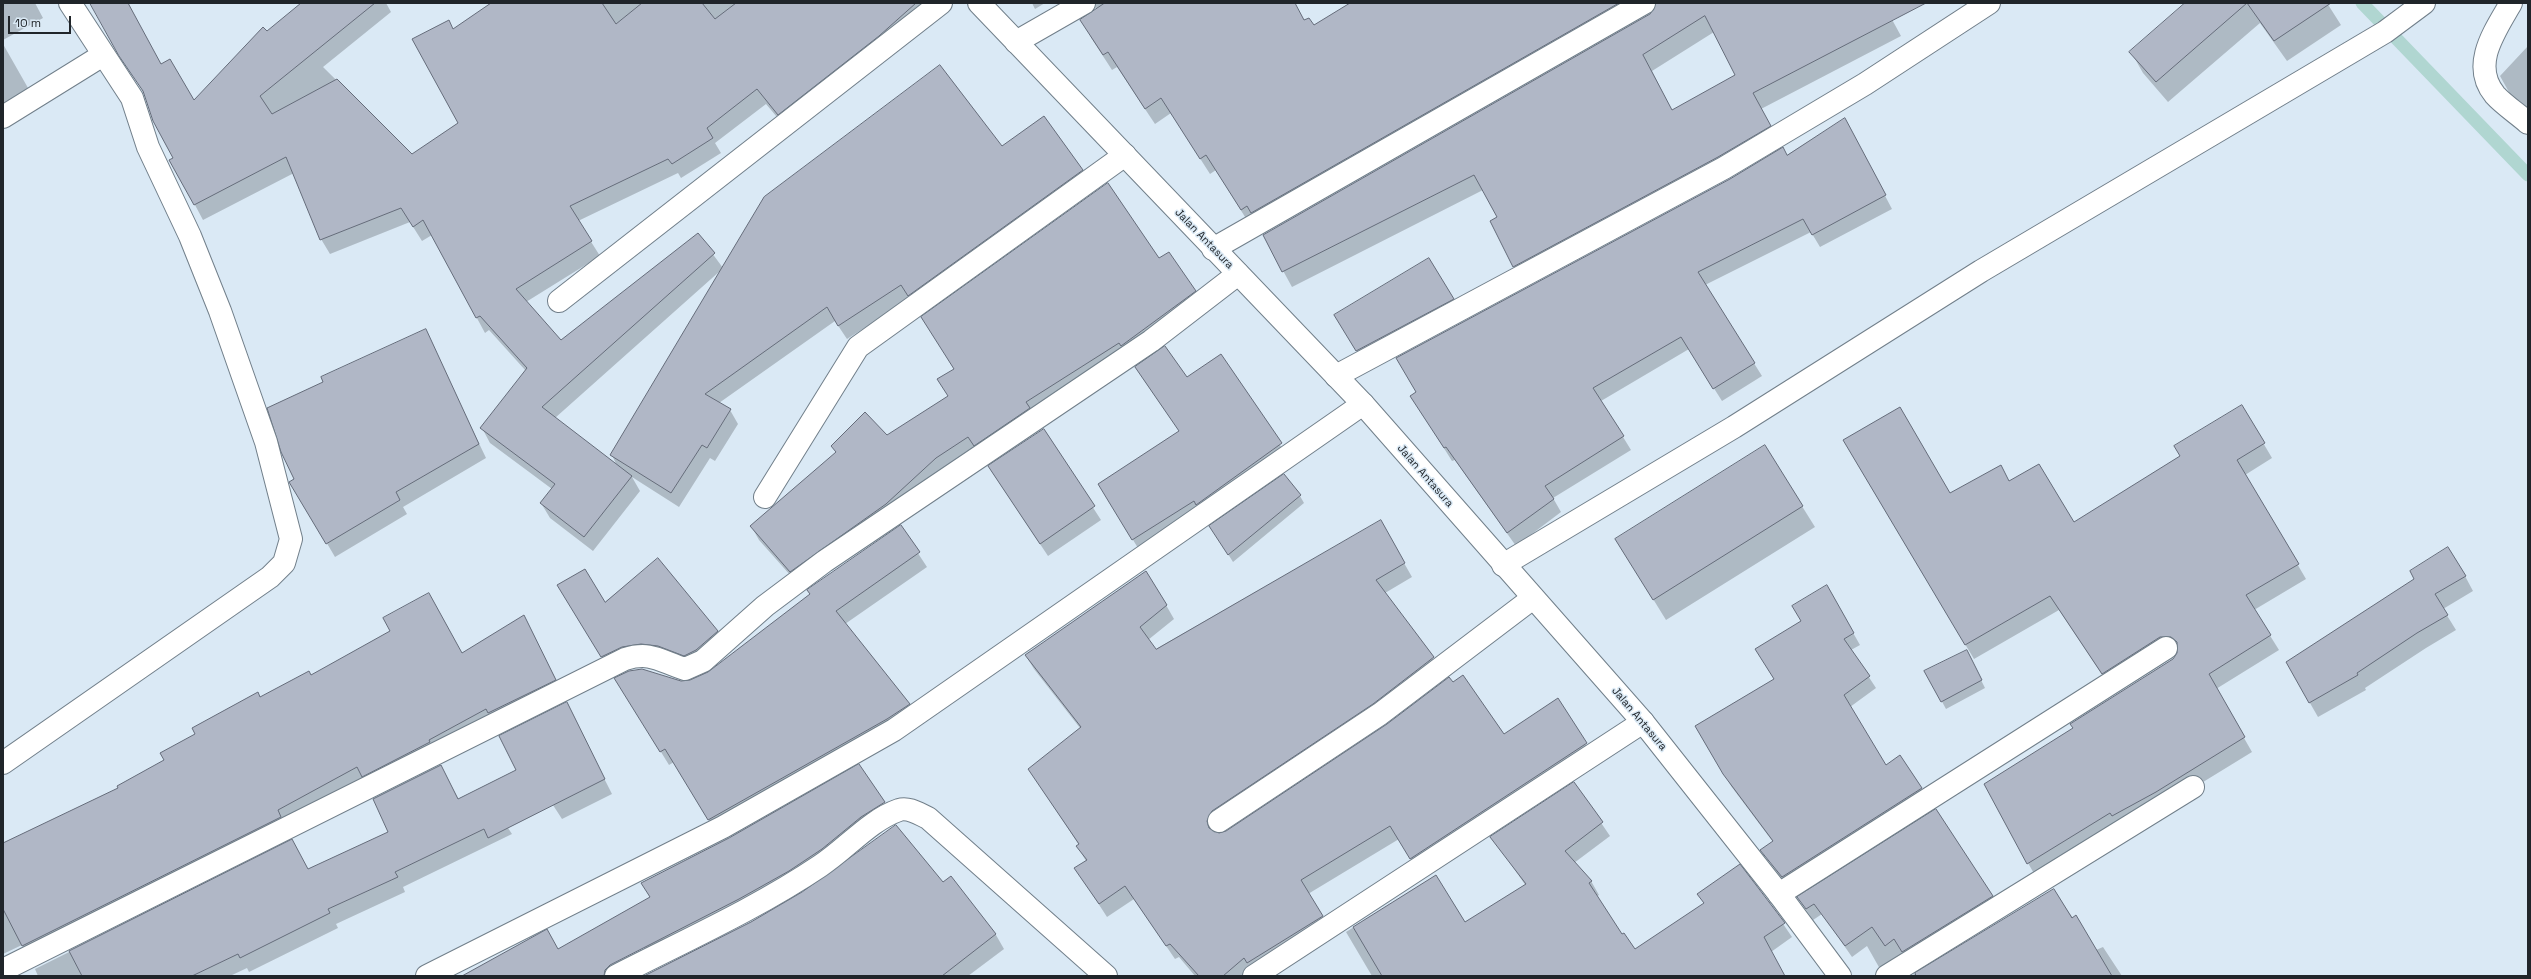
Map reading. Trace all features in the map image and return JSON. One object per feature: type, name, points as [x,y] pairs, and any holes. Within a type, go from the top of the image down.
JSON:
[{"type":"street","points":[[3,763],[270,577],[284,563],[291,539],[266,442],[220,311],[190,236],[148,147],[132,98],[70,3]]},
{"type":"street","points":[[559,301],[942,3]]},
{"type":"street","name":"Jalan Antasura","points":[[979,3],[1125,155],[1213,250],[1363,404],[1503,565],[1643,722],[1779,894],[1840,976]]},
{"type":"street","points":[[1016,42],[1084,3]]},
{"type":"street","points":[[1213,250],[1644,3]]},
{"type":"street","points":[[1336,376],[1724,168],[1865,84],[1989,3]]},
{"type":"street","points":[[1503,565],[1734,427],[1980,271],[2379,36],[2424,3]]},
{"type":"street","points":[[2511,3],[2485,52],[2484,66],[2487,82],[2496,95],[2528,123]]},
{"type":"street","points":[[3,117],[102,54]]},
{"type":"street","points":[[765,497],[799,439],[858,347],[1125,155]]},
{"type":"street","points":[[3,970],[624,659],[640,654],[654,657],[685,670],[703,661],[765,606],[825,561],[1151,341],[1238,274]]},
{"type":"street","points":[[427,976],[723,827],[894,730],[1363,404]]},
{"type":"street","points":[[1219,821],[1380,714],[1533,598]]},
{"type":"street","points":[[1779,894],[2166,648]]},
{"type":"street","points":[[1254,976],[1643,722]]},
{"type":"street","points":[[1887,976],[2193,787]]},
{"type":"street","points":[[616,976],[755,905],[820,866],[885,817],[901,809],[912,810],[928,818],[1106,976]]},
{"type":"building","points":[[90,3],[128,3],[161,64],[170,59],[194,100],[263,27],[267,31],[301,3],[375,3],[260,96],[272,114],[337,79],[412,154],[458,123],[412,39],[449,20],[453,29],[491,3],[602,3],[616,24],[642,3],[702,3],[715,19],[736,3],[916,3],[879,36],[778,115],[757,89],[707,128],[713,138],[672,164],[668,159],[570,206],[592,241],[516,289],[561,340],[698,233],[715,253],[542,407],[632,476],[584,537],[540,503],[555,484],[480,428],[527,368],[480,316],[476,318],[423,220],[413,227],[401,208],[320,240],[286,157],[194,205],[169,160],[173,158],[153,121],[143,91],[119,56]]},
{"type":"building","points":[[1105,3],[1295,3],[1304,20],[1309,18],[1314,25],[1350,3],[1619,3],[1251,213],[1247,206],[1241,210],[1206,155],[1200,159],[1161,98],[1145,109],[1108,52],[1103,55],[1080,20]]},
{"type":"building","points":[[1656,3],[1926,3],[1753,93],[1771,126],[1718,157],[1513,267],[1490,221],[1497,217],[1474,175],[1282,272],[1263,235],[1650,14]],"holes":[[[1705,16],[1735,75],[1672,110],[1643,55]]]},
{"type":"building","points":[[2185,3],[2247,3],[2156,82],[2129,52]]},
{"type":"building","points":[[2247,3],[2331,3],[2274,41]]},
{"type":"building","points":[[940,65],[1002,146],[1044,116],[1083,170],[908,296],[901,285],[838,326],[827,307],[705,394],[731,409],[707,448],[702,445],[671,493],[610,455],[764,197]]},
{"type":"building","points":[[1845,118],[1886,195],[1812,235],[1803,219],[1698,272],[1755,363],[1713,389],[1681,337],[1593,388],[1624,436],[1545,486],[1554,499],[1507,533],[1446,447],[1444,448],[1410,396],[1416,392],[1396,358],[1730,179],[1783,147],[1787,155]]},
{"type":"building","points":[[1108,183],[1159,258],[1169,252],[1196,291],[1121,346],[1119,343],[1026,402],[1030,408],[974,446],[968,437],[936,458],[886,504],[790,572],[750,526],[836,452],[831,446],[865,412],[887,435],[948,396],[937,379],[954,369],[921,317]]},
{"type":"building","points":[[1429,258],[1454,299],[1356,351],[1334,315]]},
{"type":"building","points":[[426,329],[479,444],[396,492],[400,500],[326,544],[289,482],[294,479],[281,452],[267,408],[323,382],[321,377]]},
{"type":"building","points":[[1165,346],[1187,377],[1221,354],[1282,443],[1196,505],[1194,501],[1132,540],[1098,484],[1179,431],[1135,367]]},
{"type":"building","points":[[2242,405],[2265,443],[2237,460],[2299,564],[2246,595],[2271,635],[2209,674],[2245,737],[2156,792],[2112,816],[2110,813],[2027,864],[1984,784],[2073,728],[2070,724],[2173,659],[2177,653],[2177,642],[2171,637],[2160,637],[2102,674],[2050,596],[1965,645],[1843,440],[1900,407],[1950,493],[2001,465],[2009,481],[2039,464],[2074,522],[2180,456],[2174,446]]},
{"type":"building","points":[[1044,429],[1095,506],[1040,544],[988,466]]},
{"type":"building","points":[[1765,445],[1803,506],[1653,600],[1615,539]]},
{"type":"building","points":[[1284,474],[1301,495],[1228,555],[1209,526]]},
{"type":"building","points":[[1381,520],[1405,563],[1376,580],[1434,657],[1373,704],[1212,811],[1207,821],[1209,828],[1219,833],[1226,831],[1387,724],[1449,677],[1453,682],[1463,675],[1504,734],[1558,698],[1587,743],[1410,859],[1390,826],[1301,880],[1323,916],[1247,963],[1244,958],[1223,976],[1199,976],[1170,944],[1166,946],[1125,886],[1099,904],[1074,868],[1087,860],[1076,846],[1079,844],[1028,769],[1081,727],[1025,655],[1146,571],[1167,605],[1140,627],[1156,649]]},
{"type":"building","points":[[901,525],[920,552],[836,611],[910,704],[887,719],[708,820],[665,749],[660,752],[614,678],[629,671],[642,669],[681,681],[690,680],[708,672],[810,594],[807,590]]},
{"type":"building","points":[[2448,547],[2466,576],[2435,594],[2448,615],[2417,633],[2357,673],[2358,675],[2309,703],[2286,662],[2414,579],[2410,571]]},
{"type":"building","points":[[658,558],[718,631],[696,650],[684,656],[658,646],[641,644],[622,647],[601,657],[557,585],[585,569],[605,602]]},
{"type":"building","points":[[1827,585],[1854,633],[1844,639],[1870,676],[1844,695],[1886,765],[1900,755],[1922,788],[1782,877],[1760,850],[1773,841],[1723,774],[1695,726],[1774,679],[1755,649],[1801,621],[1792,606]]},
{"type":"building","points":[[429,593],[462,653],[524,615],[556,680],[488,713],[486,709],[429,740],[430,742],[362,777],[357,767],[278,810],[281,817],[22,946],[3,909],[3,843],[118,788],[117,786],[164,760],[160,753],[195,734],[192,728],[258,692],[260,697],[309,671],[311,675],[390,631],[383,618]]},
{"type":"building","points":[[1967,650],[1982,680],[1941,702],[1924,671]]},
{"type":"building","points":[[567,702],[605,779],[488,838],[484,829],[395,872],[398,877],[328,909],[330,913],[240,958],[238,954],[192,976],[82,976],[69,951],[292,839],[308,869],[388,832],[373,799],[441,765],[458,799],[516,770],[499,736]]},
{"type":"building","points":[[859,764],[885,802],[861,817],[822,849],[789,871],[739,899],[610,965],[605,970],[604,976],[462,976],[547,929],[558,949],[650,897],[641,883],[729,838]]},
{"type":"building","points":[[1574,782],[1603,822],[1565,851],[1592,881],[1589,883],[1622,934],[1624,933],[1635,949],[1704,903],[1697,894],[1740,864],[1785,923],[1764,937],[1785,976],[1382,976],[1353,927],[1436,875],[1465,922],[1526,884],[1490,837]]},
{"type":"building","points":[[1936,809],[1993,896],[1902,952],[1894,939],[1885,946],[1872,927],[1845,946],[1814,904],[1806,909],[1797,897]]},
{"type":"building","points":[[896,825],[943,882],[951,876],[996,934],[942,976],[644,976],[751,922],[802,892]]},
{"type":"building","points":[[2054,889],[2072,918],[2076,915],[2112,976],[1916,976],[1915,973]]},
{"type":"waterway","points":[[2362,3],[2528,175]]}]
